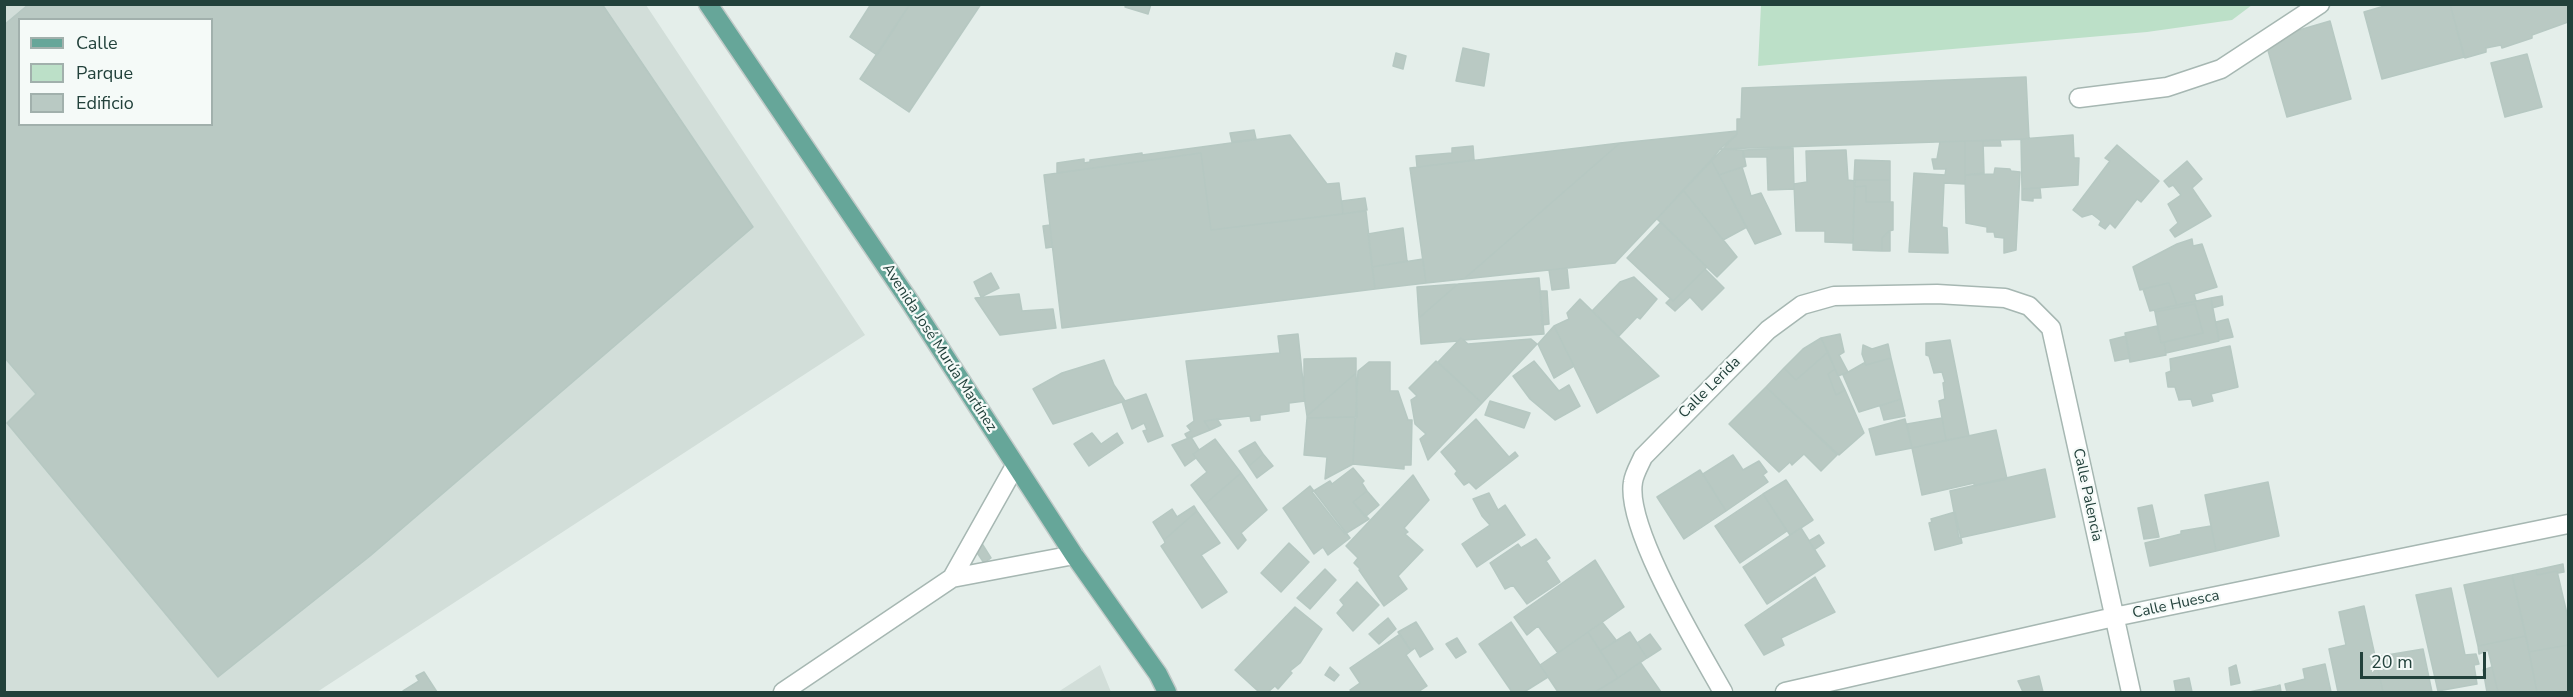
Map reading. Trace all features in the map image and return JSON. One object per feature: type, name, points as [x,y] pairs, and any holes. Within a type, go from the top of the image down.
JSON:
[{"type":"main road","name":"Avenida José Murúa Martínez","points":[[708,4],[908,299],[1074,555],[1158,674],[1167,693]]},
{"type":"street","points":[[2079,98],[2167,87],[2221,69],[2320,4]]},
{"type":"street","name":"Calle Lerida","points":[[1723,693],[1662,581],[1635,513],[1632,482],[1643,457],[1768,330],[1802,305],[1834,296],[1938,294],[2005,298],[2029,306]]},
{"type":"street","name":"Calle Palencia","points":[[2029,306],[2051,328],[2131,693]]},
{"type":"street","points":[[952,578],[1015,466]]},
{"type":"street","name":"Calle Huesca","points":[[1785,693],[2114,617],[2568,524]]},
{"type":"street","points":[[783,693],[952,578],[1074,555]]},
{"type":"shaded area","points":[[4,5],[646,5],[865,335],[317,692],[5,692]]},
{"type":"shaded area","points":[[1100,665],[1111,692],[1058,692]]},
{"type":"green space","points":[[1761,4],[2252,5],[2232,20],[2147,32],[1758,66]]},
{"type":"building","points":[[29,4],[602,4],[753,227],[370,556],[218,677],[7,423],[36,394],[4,357],[4,25]]},
{"type":"building","points":[[871,4],[910,4],[877,55],[850,37]]},
{"type":"building","points":[[910,4],[981,4],[909,112],[860,79]]},
{"type":"building","points":[[1126,4],[1151,4],[1148,14],[1125,7]]},
{"type":"building","points":[[2391,4],[2450,4],[2464,57],[2382,79],[2364,12]]},
{"type":"building","points":[[2450,4],[2568,4],[2568,22],[2532,35],[2532,38],[2502,48],[2501,45],[2486,48],[2486,52],[2465,58]]},
{"type":"building","points":[[2330,21],[2351,99],[2287,117],[2265,40]]},
{"type":"building","points":[[1463,48],[1489,54],[1484,86],[1456,81]]},
{"type":"building","points":[[1396,53],[1406,56],[1403,69],[1393,66]]},
{"type":"building","points":[[2527,54],[2542,107],[2505,117],[2491,63]]},
{"type":"building","points":[[2026,77],[2029,139],[1720,149],[1737,134],[1737,119],[1741,119],[1742,88]]},
{"type":"building","points":[[1254,130],[1256,139],[1232,142],[1230,133]]},
{"type":"building","points":[[1737,131],[1737,134],[1615,263],[1464,279],[1620,143]]},
{"type":"building","points":[[1290,135],[1327,184],[1339,183],[1343,214],[1211,230],[1201,153],[1057,173],[1057,163],[1084,159],[1084,163],[1090,160]]},
{"type":"building","points":[[2073,135],[2074,158],[2079,158],[2078,185],[2022,189],[2021,139]]},
{"type":"building","points":[[2000,140],[2001,146],[1983,146],[1983,141]]},
{"type":"building","points":[[1965,141],[1983,141],[1984,173],[1965,175]]},
{"type":"building","points":[[1965,141],[1965,184],[1944,183],[1942,227],[1947,228],[1948,253],[1909,252],[1914,173],[1945,175],[1946,169],[1934,169],[1932,159],[1937,159],[1940,142]]},
{"type":"building","points":[[1620,143],[1464,279],[1426,283],[1410,168]]},
{"type":"building","points":[[2117,145],[2159,181],[2141,202],[2137,199],[2115,228],[2110,223],[2105,229],[2099,225],[2101,221],[2092,214],[2082,217],[2073,210],[2110,161],[2105,158]]},
{"type":"building","points":[[1473,146],[1474,160],[1417,167],[1416,156],[1452,153],[1452,148]]},
{"type":"building","points":[[1793,148],[1794,189],[1768,190],[1767,157],[1743,157],[1743,150]]},
{"type":"building","points":[[1720,149],[1743,150],[1746,166],[1719,175],[1711,160]]},
{"type":"building","points":[[1846,150],[1848,180],[1855,181],[1853,243],[1825,242],[1825,231],[1796,231],[1794,184],[1807,182],[1806,151]]},
{"type":"building","points":[[1201,153],[1211,230],[1366,211],[1375,289],[1062,328],[1044,175]]},
{"type":"building","points":[[1711,160],[1747,227],[1723,240],[1683,190]]},
{"type":"building","points":[[1855,160],[1890,161],[1890,180],[1854,180]]},
{"type":"building","points":[[2187,161],[2202,179],[2192,188],[2211,216],[2175,237],[2170,230],[2178,223],[2168,204],[2181,195],[2173,185],[2169,187],[2164,181]]},
{"type":"building","points":[[1742,167],[1751,196],[1761,193],[1781,234],[1755,244],[1719,175]]},
{"type":"building","points":[[1995,168],[2020,172],[2016,250],[2004,253],[2004,238],[1995,237],[1994,232],[1987,232],[1987,227],[1966,223],[1965,175],[1994,174]]},
{"type":"building","points":[[1854,180],[1890,180],[1890,202],[1866,202],[1866,186],[1854,187]]},
{"type":"building","points":[[1866,186],[1866,202],[1893,202],[1893,230],[1882,238],[1882,251],[1853,250],[1854,187]]},
{"type":"building","points":[[2040,188],[2041,198],[2033,198],[2033,201],[2022,200],[2022,189]]},
{"type":"building","points":[[1683,190],[1737,257],[1717,277],[1657,219]]},
{"type":"building","points":[[1365,198],[1367,210],[1343,214],[1342,201]]},
{"type":"building","points":[[1661,222],[1707,267],[1673,301],[1627,258]]},
{"type":"building","points":[[1050,225],[1052,247],[1046,248],[1043,226]]},
{"type":"building","points":[[1403,228],[1407,261],[1372,267],[1368,234]]},
{"type":"building","points":[[1890,231],[1890,251],[1882,251],[1882,238]]},
{"type":"building","points":[[2192,239],[2193,246],[2202,244],[2217,287],[2194,294],[2196,301],[2177,305],[2169,283],[2140,290],[2133,267],[2177,244]]},
{"type":"building","points":[[1423,259],[1426,283],[1375,289],[1372,267]]},
{"type":"building","points":[[1567,268],[1569,288],[1552,290],[1549,270]]},
{"type":"building","points":[[1705,269],[1724,288],[1702,310],[1690,297],[1675,311],[1666,303],[1670,299],[1673,301]]},
{"type":"building","points":[[991,273],[999,288],[981,297],[974,282]]},
{"type":"building","points":[[1634,277],[1657,299],[1640,319],[1637,317],[1618,337],[1592,311],[1620,282]]},
{"type":"building","points":[[1539,278],[1544,334],[1464,340],[1461,338],[1458,341],[1421,344],[1419,318],[1458,284]]},
{"type":"building","points":[[2169,283],[2177,305],[2150,311],[2143,289]]},
{"type":"building","points":[[1458,284],[1419,318],[1417,287]]},
{"type":"building","points":[[1540,291],[1547,291],[1549,324],[1542,325]]},
{"type":"building","points":[[1019,294],[1022,311],[1053,309],[1056,328],[1000,335],[975,298]]},
{"type":"building","points":[[2222,296],[2223,305],[2212,308],[2211,298]]},
{"type":"building","points":[[2211,298],[2219,341],[2166,353],[2164,342],[2203,333],[2195,304],[2155,312],[2154,310]]},
{"type":"building","points":[[1580,299],[1659,376],[1597,413],[1554,326],[1569,319],[1567,313]]},
{"type":"building","points":[[2195,304],[2203,333],[2161,343],[2155,312]]},
{"type":"building","points":[[2228,319],[2233,337],[2219,340],[2216,322]]},
{"type":"building","points":[[1554,326],[1574,366],[1554,378],[1538,344]]},
{"type":"building","points":[[2157,326],[2161,343],[2164,342],[2166,355],[2130,362],[2125,333]]},
{"type":"building","points":[[1298,334],[1305,401],[1289,403],[1289,411],[1260,415],[1260,420],[1251,421],[1250,416],[1204,421],[1210,430],[1188,439],[1185,434],[1191,431],[1187,426],[1194,421],[1186,361],[1280,353],[1278,336]]},
{"type":"building","points":[[1840,334],[1844,352],[1839,355],[1848,372],[1838,376],[1821,338]]},
{"type":"building","points":[[2126,336],[2130,358],[2115,361],[2110,340]]},
{"type":"building","points":[[1461,338],[1468,344],[1531,339],[1537,344],[1482,403],[1438,362]]},
{"type":"building","points":[[1821,338],[1828,352],[1796,380],[1784,368],[1803,349]]},
{"type":"building","points":[[1950,340],[1969,436],[1946,440],[1939,401],[1945,399],[1943,383],[1945,382],[1942,372],[1934,373],[1929,356],[1926,355],[1926,343]]},
{"type":"building","points":[[1888,344],[1891,358],[1866,365],[1862,354],[1863,345],[1872,349]]},
{"type":"building","points":[[2230,346],[2238,387],[2211,394],[2213,401],[2193,406],[2191,399],[2179,400],[2175,387],[2168,387],[2166,373],[2171,371],[2170,359]]},
{"type":"building","points":[[1828,352],[1835,369],[1828,374],[1836,395],[1845,390],[1864,433],[1839,455],[1766,387],[1784,368],[1796,380]]},
{"type":"building","points":[[1356,358],[1356,373],[1307,416],[1304,396],[1304,359]]},
{"type":"building","points":[[1891,358],[1901,399],[1859,412],[1843,375],[1864,363],[1866,365]]},
{"type":"building","points":[[1104,360],[1114,385],[1125,401],[1053,424],[1033,389],[1062,373]]},
{"type":"building","points":[[1436,361],[1482,403],[1428,460],[1420,439],[1426,434],[1415,424],[1411,400],[1417,396],[1409,388]]},
{"type":"building","points":[[1534,361],[1559,391],[1569,385],[1580,406],[1555,420],[1530,399],[1513,376]]},
{"type":"building","points":[[1369,362],[1390,362],[1390,391],[1398,391],[1408,420],[1412,420],[1411,465],[1404,465],[1404,469],[1353,464],[1358,371]]},
{"type":"building","points":[[1835,369],[1845,390],[1836,395],[1828,374]]},
{"type":"building","points":[[1356,373],[1357,417],[1307,418],[1307,416]]},
{"type":"building","points":[[1766,387],[1837,455],[1821,471],[1804,454],[1792,465],[1790,462],[1779,472],[1729,424]]},
{"type":"building","points":[[1146,394],[1163,436],[1148,442],[1143,431],[1147,430],[1144,423],[1132,429],[1122,402]]},
{"type":"building","points":[[1901,399],[1905,416],[1884,420],[1880,406]]},
{"type":"building","points":[[1490,401],[1530,413],[1524,428],[1485,415]]},
{"type":"building","points":[[1355,417],[1353,464],[1325,479],[1327,457],[1304,455],[1307,418]]},
{"type":"building","points":[[1942,418],[1946,440],[1912,448],[1907,424]]},
{"type":"building","points":[[1217,419],[1221,425],[1210,430],[1204,421]]},
{"type":"building","points":[[1476,419],[1509,457],[1515,452],[1518,456],[1476,489],[1469,482],[1464,485],[1455,474],[1457,471],[1441,452]]},
{"type":"building","points":[[1905,419],[1912,448],[1876,455],[1869,429]]},
{"type":"building","points":[[1996,430],[2007,479],[1974,486],[1974,483],[1922,495],[1912,448]]},
{"type":"building","points":[[1092,433],[1101,444],[1117,433],[1123,443],[1089,466],[1074,444]]},
{"type":"building","points":[[1191,437],[1199,450],[1193,454],[1196,458],[1185,466],[1172,445]]},
{"type":"building","points":[[1215,439],[1241,473],[1205,504],[1191,485],[1207,472],[1193,454]]},
{"type":"building","points":[[1255,442],[1263,454],[1249,466],[1239,451]]},
{"type":"building","points":[[1263,454],[1273,466],[1257,478],[1249,466]]},
{"type":"building","points":[[1733,455],[1743,470],[1759,461],[1767,472],[1763,475],[1768,482],[1726,511],[1703,474]]},
{"type":"building","points":[[1353,468],[1364,481],[1362,483],[1367,491],[1353,502],[1369,519],[1345,534],[1312,492],[1330,481],[1332,484]]},
{"type":"building","points":[[2045,469],[2055,517],[1959,538],[1950,491]]},
{"type":"building","points":[[1700,470],[1726,511],[1684,539],[1657,497]]},
{"type":"building","points":[[1241,473],[1267,510],[1241,533],[1246,540],[1238,549],[1205,504]]},
{"type":"building","points":[[1413,475],[1429,500],[1404,528],[1408,532],[1405,534],[1423,550],[1398,576],[1407,589],[1384,606],[1354,563],[1358,558],[1346,546]]},
{"type":"building","points":[[1786,480],[1813,520],[1790,535],[1763,494]]},
{"type":"building","points":[[2268,482],[2279,536],[2216,551],[2205,495]]},
{"type":"building","points":[[1310,486],[1350,538],[1328,555],[1323,547],[1314,554],[1283,508]]},
{"type":"building","points":[[1367,491],[1379,505],[1365,517],[1353,502]]},
{"type":"building","points":[[1489,493],[1498,510],[1505,505],[1525,535],[1477,567],[1462,544],[1490,525],[1473,499]]},
{"type":"building","points":[[1763,494],[1787,531],[1740,563],[1715,526]]},
{"type":"building","points":[[2152,505],[2159,537],[2144,539],[2138,508]]},
{"type":"building","points":[[1194,506],[1197,511],[1164,540],[1153,522],[1172,509],[1177,517]]},
{"type":"building","points":[[1197,511],[1220,543],[1201,555],[1227,592],[1202,608],[1161,546],[1165,543],[1164,540]]},
{"type":"building","points":[[1955,512],[1962,543],[1935,550],[1929,523],[1932,522],[1931,519]]},
{"type":"building","points":[[2211,526],[2216,551],[2150,566],[2145,543],[2181,534],[2181,531]]},
{"type":"building","points":[[1801,528],[1825,566],[1767,604],[1743,567]]},
{"type":"building","points":[[1819,535],[1824,543],[1814,550],[1809,541]]},
{"type":"building","points":[[1536,539],[1550,558],[1546,561],[1560,582],[1527,604],[1513,585],[1505,589],[1490,563],[1518,544],[1521,548]]},
{"type":"building","points":[[981,542],[991,558],[984,563],[974,548]]},
{"type":"building","points":[[1289,543],[1309,562],[1281,592],[1261,573]]},
{"type":"building","points":[[1595,560],[1624,607],[1558,653],[1538,626],[1527,635],[1514,617]]},
{"type":"building","points":[[2563,564],[2564,572],[2537,575],[2536,570]]},
{"type":"building","points":[[1325,569],[1336,580],[1310,609],[1297,598]]},
{"type":"building","points":[[2536,570],[2537,575],[2557,571],[2568,618],[2568,645],[2529,652],[2512,575]]},
{"type":"building","points":[[2512,575],[2526,636],[2478,646],[2464,585]]},
{"type":"building","points":[[1815,577],[1835,612],[1781,638],[1784,645],[1764,655],[1745,625]]},
{"type":"building","points":[[1357,582],[1379,605],[1353,631],[1337,613],[1344,605],[1340,600]]},
{"type":"building","points":[[2451,588],[2465,655],[2476,654],[2479,664],[2474,665],[2477,684],[2438,691],[2416,595]]},
{"type":"building","points":[[2364,606],[2383,692],[2338,692],[2329,649],[2346,645],[2339,612]]},
{"type":"building","points":[[1295,607],[1322,629],[1300,663],[1290,671],[1292,673],[1278,689],[1275,686],[1268,692],[1259,692],[1235,670]]},
{"type":"building","points":[[1388,618],[1396,629],[1379,644],[1369,634]]},
{"type":"building","points":[[1416,622],[1433,649],[1420,657],[1415,648],[1411,651],[1398,632]]},
{"type":"building","points":[[1511,622],[1548,677],[1524,692],[1512,692],[1479,644]]},
{"type":"building","points":[[1602,622],[1616,640],[1600,651],[1588,632]]},
{"type":"building","points":[[1588,632],[1618,678],[1595,692],[1558,692],[1540,665]]},
{"type":"building","points":[[1630,632],[1647,658],[1618,678],[1600,651]]},
{"type":"building","points":[[1400,634],[1411,651],[1406,655],[1427,686],[1418,692],[1352,692],[1350,690],[1360,683],[1350,668]]},
{"type":"building","points":[[1650,634],[1661,649],[1647,658],[1637,643]]},
{"type":"building","points":[[2526,636],[2537,692],[2498,692],[2488,650],[2479,654],[2478,646]]},
{"type":"building","points":[[1457,638],[1466,652],[1456,658],[1446,644]]},
{"type":"building","points":[[2568,645],[2568,691],[2537,692],[2529,652]]},
{"type":"building","points":[[2423,649],[2432,692],[2383,692],[2375,657]]},
{"type":"building","points":[[1640,662],[1661,692],[1595,692],[1618,678]]},
{"type":"building","points":[[2325,664],[2331,692],[2287,692],[2285,684],[2305,679],[2303,669]]},
{"type":"building","points":[[2236,665],[2240,683],[2231,685],[2229,668]]},
{"type":"building","points":[[1330,667],[1339,675],[1334,681],[1325,675]]},
{"type":"building","points":[[2492,667],[2498,692],[2487,692],[2483,670]]},
{"type":"building","points":[[424,672],[437,692],[403,691],[419,681],[416,676]]},
{"type":"building","points":[[2039,676],[2043,692],[2023,692],[2018,681]]},
{"type":"building","points":[[2189,678],[2192,692],[2176,692],[2174,681]]},
{"type":"building","points":[[2280,685],[2281,692],[2249,692],[2277,686]]}]
